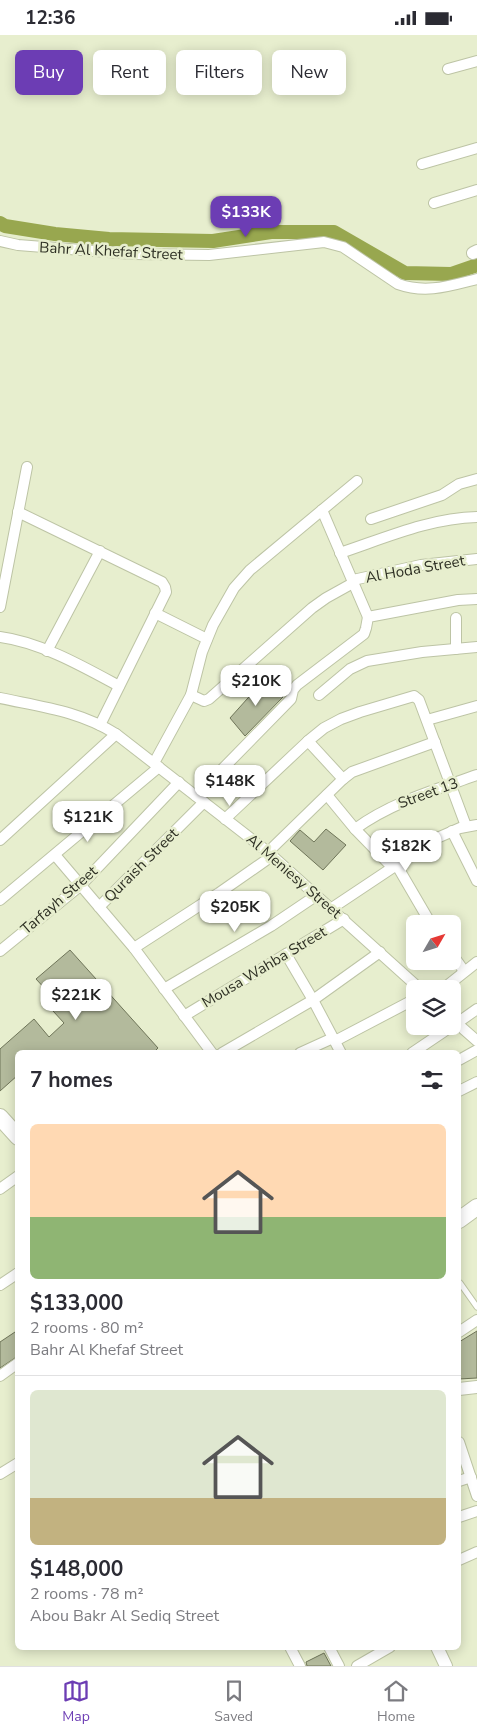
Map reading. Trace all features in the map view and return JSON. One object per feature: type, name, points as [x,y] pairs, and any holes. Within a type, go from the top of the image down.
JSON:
[{"type":"main road","points":[[0,1117],[15,1134]]},
{"type":"main road","points":[[461,1217],[477,1207]]},
{"type":"street","points":[[448,69],[477,61]]},
{"type":"street","points":[[422,164],[477,148]]},
{"type":"street","points":[[434,203],[477,190]]},
{"type":"street","name":"Bahr Al Khefaf Street","points":[[0,241],[18,245],[123,253],[209,255],[324,242],[343,247],[398,284],[406,287],[433,290],[477,279]]},
{"type":"street","points":[[0,607],[27,467]]},
{"type":"street","points":[[371,519],[442,495],[459,484],[477,479]]},
{"type":"street","points":[[0,900],[55,855],[157,765],[191,695],[202,652],[221,608],[234,589],[250,571],[358,481]]},
{"type":"street","points":[[322,510],[368,617],[458,600],[477,599]]},
{"type":"street","points":[[18,512],[162,582],[166,587],[166,593],[100,725]]},
{"type":"street","points":[[340,553],[427,524],[459,517],[477,517]]},
{"type":"street","points":[[47,651],[100,551]]},
{"type":"street","name":"Al Hoda Street","points":[[191,695],[204,701],[209,699],[312,608],[353,581],[421,565],[477,559]]},
{"type":"street","points":[[155,613],[208,639]]},
{"type":"street","name":"Quraish Street","points":[[99,907],[291,699],[293,690],[297,685],[364,634],[368,617]]},
{"type":"street","points":[[456,618],[456,649]]},
{"type":"street","points":[[0,637],[13,639],[47,651],[119,686]]},
{"type":"street","points":[[319,695],[358,664],[422,652],[477,647]]},
{"type":"street","points":[[225,819],[324,728],[340,719],[412,696],[416,697],[419,700],[451,784],[472,825],[437,838],[332,908]]},
{"type":"street","name":"Al Meniesy Street","points":[[0,698],[68,712],[100,725],[116,734],[270,854],[410,980]]},
{"type":"street","points":[[426,719],[477,706]]},
{"type":"street","points":[[0,840],[116,734]]},
{"type":"street","points":[[308,741],[343,779]]},
{"type":"street","points":[[134,948],[219,893],[270,854],[343,779],[364,767],[435,742]]},
{"type":"street","name":"Street 13","points":[[355,829],[379,812],[393,805],[477,775]]},
{"type":"street","name":"Tarfayh Street","points":[[0,951],[81,885],[179,782]]},
{"type":"street","points":[[326,795],[355,829],[394,865],[425,915]]},
{"type":"street","points":[[452,831],[477,881]]},
{"type":"street","points":[[55,855],[134,948],[210,1050]]},
{"type":"street","points":[[164,989],[271,926],[317,895]]},
{"type":"street","name":"Mousa Wahba Street","points":[[184,1016],[344,919]]},
{"type":"street","points":[[227,1050],[313,1000],[380,953]]},
{"type":"street","points":[[286,954],[340,1050]]},
{"type":"street","points":[[454,980],[477,962]]},
{"type":"street","points":[[461,967],[464,971]]},
{"type":"street","points":[[307,1050],[406,1003]]},
{"type":"street","points":[[461,1019],[477,1009]]},
{"type":"street","points":[[461,1029],[477,1041]]},
{"type":"street","points":[[416,1050],[438,1035]]},
{"type":"street","points":[[461,1059],[477,1050]]},
{"type":"street","points":[[461,1090],[477,1082]]},
{"type":"street","points":[[0,1189],[15,1178]]},
{"type":"street","points":[[0,1285],[15,1275]]},
{"type":"street","points":[[461,1331],[477,1320]]},
{"type":"street","points":[[0,1376],[15,1365]]},
{"type":"street","points":[[461,1389],[476,1390]]},
{"type":"street","points":[[461,1448],[477,1495]]},
{"type":"street","points":[[0,1474],[15,1465]]},
{"type":"street","points":[[461,1480],[471,1477]]},
{"type":"street","points":[[461,1516],[477,1511]]},
{"type":"street","points":[[461,1559],[477,1553]]},
{"type":"street","points":[[292,1650],[300,1666]]},
{"type":"street","points":[[331,1650],[339,1666]]},
{"type":"street","points":[[359,1666],[385,1650]]},
{"type":"street","points":[[438,1650],[446,1666]]},
{"type":"lane","points":[[461,1284],[477,1307]]},
{"type":"building","points":[[265,679],[283,697],[245,736],[230,718]]},
{"type":"building","points":[[326,829],[346,845],[323,870],[290,841],[300,830],[314,842]]},
{"type":"building","points":[[70,950],[158,1048],[156,1050],[15,1050],[15,1078],[0,1091],[0,1049],[34,1019],[49,1037],[64,1023],[53,1011],[60,1005],[36,979]]},
{"type":"building","points":[[477,1331],[477,1378],[461,1379],[461,1341]]},
{"type":"building","points":[[15,1332],[15,1358],[0,1368],[0,1342]]},
{"type":"building","points":[[324,1653],[331,1666],[307,1666],[306,1662]]},
{"type":"waterway","points":[[0,223],[5,226],[55,234],[109,239],[213,241],[271,232],[334,232],[405,273],[451,274],[477,265]]}]
